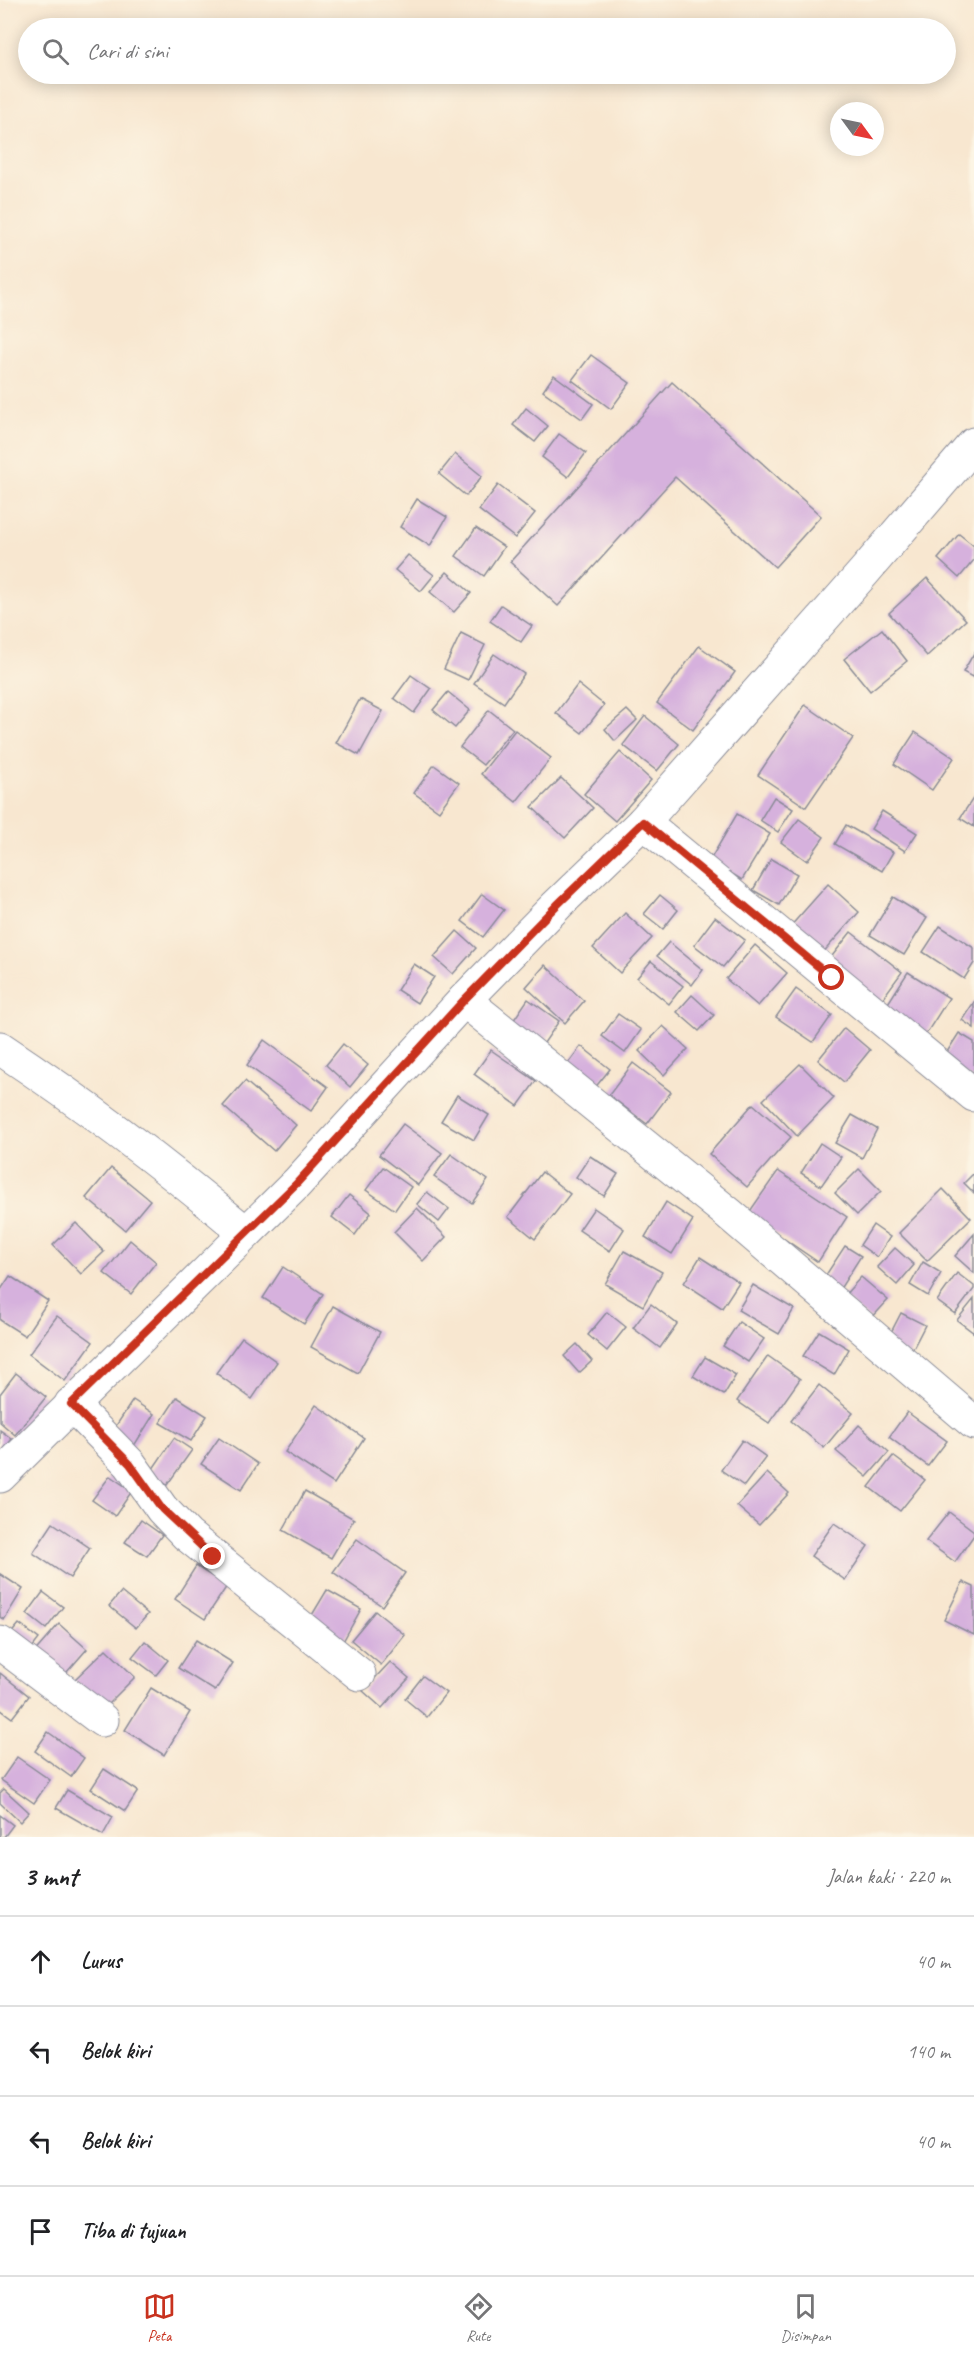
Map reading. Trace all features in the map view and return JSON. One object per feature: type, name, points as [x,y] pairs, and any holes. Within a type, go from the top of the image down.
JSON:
[{"type":"street","points":[[0,1476],[334,1144],[464,1000],[643,822],[974,444]]},
{"type":"street","points":[[643,822],[974,1095]]},
{"type":"street","points":[[464,1000],[728,1213],[974,1423]]},
{"type":"street","points":[[0,1048],[62,1089],[159,1161],[246,1233]]},
{"type":"street","points":[[71,1404],[130,1464],[162,1509],[187,1535],[359,1674]]},
{"type":"street","points":[[0,1643],[102,1720]]},
{"type":"building","points":[[591,355],[630,383],[611,409],[572,380]]},
{"type":"building","points":[[554,375],[593,404],[582,419],[543,391]]},
{"type":"building","points":[[672,382],[821,516],[775,567],[675,477],[558,606],[510,562]]},
{"type":"building","points":[[526,408],[548,426],[535,442],[513,425]]},
{"type":"building","points":[[559,434],[586,453],[568,477],[542,457]]},
{"type":"building","points":[[455,454],[482,476],[466,496],[439,474]]},
{"type":"building","points":[[498,485],[535,513],[515,538],[479,510]]},
{"type":"building","points":[[417,499],[447,517],[430,546],[400,527]]},
{"type":"building","points":[[476,528],[504,547],[484,576],[456,556]]},
{"type":"building","points":[[959,534],[974,546],[974,560],[959,578],[938,559]]},
{"type":"building","points":[[408,555],[434,575],[421,591],[395,570]]},
{"type":"building","points":[[447,572],[471,593],[454,612],[430,592]]},
{"type":"building","points":[[927,578],[966,620],[927,656],[889,613]]},
{"type":"building","points":[[501,605],[532,626],[521,642],[490,621]]},
{"type":"building","points":[[882,629],[907,661],[870,691],[844,659]]},
{"type":"building","points":[[461,633],[485,645],[468,680],[444,669]]},
{"type":"building","points":[[699,646],[735,672],[693,730],[657,703]]},
{"type":"building","points":[[974,653],[974,678],[963,672]]},
{"type":"building","points":[[494,654],[524,674],[504,703],[474,683]]},
{"type":"building","points":[[411,675],[431,689],[414,713],[394,698]]},
{"type":"building","points":[[578,684],[604,705],[582,733],[556,713]]},
{"type":"building","points":[[448,692],[470,710],[455,728],[433,710]]},
{"type":"building","points":[[360,699],[383,711],[359,755],[336,743]]},
{"type":"building","points":[[805,705],[853,738],[806,807],[758,775]]},
{"type":"building","points":[[489,710],[513,729],[483,765],[460,747]]},
{"type":"building","points":[[627,710],[637,720],[615,741],[605,729]]},
{"type":"building","points":[[645,716],[679,744],[657,771],[623,745]]},
{"type":"building","points":[[515,730],[551,758],[516,802],[481,774]]},
{"type":"building","points":[[915,732],[954,758],[932,790],[894,764]]},
{"type":"building","points":[[620,752],[651,780],[615,821],[584,794]]},
{"type":"building","points":[[434,765],[459,783],[439,811],[414,793]]},
{"type":"building","points":[[561,778],[593,808],[565,838],[532,807]]},
{"type":"building","points":[[774,797],[793,809],[778,832],[760,820]]},
{"type":"building","points":[[974,797],[974,827],[960,818]]},
{"type":"building","points":[[882,811],[917,833],[905,851],[871,829]]},
{"type":"building","points":[[737,814],[770,834],[742,880],[710,860]]},
{"type":"building","points":[[799,819],[824,837],[807,861],[781,842]]},
{"type":"building","points":[[846,825],[893,852],[882,871],[835,844]]},
{"type":"building","points":[[771,859],[797,874],[779,905],[753,890]]},
{"type":"building","points":[[828,884],[859,912],[820,956],[789,928]]},
{"type":"building","points":[[482,894],[504,910],[483,937],[462,921]]},
{"type":"building","points":[[660,895],[678,910],[663,929],[644,914]]},
{"type":"building","points":[[893,897],[927,918],[904,955],[870,935]]},
{"type":"building","points":[[625,913],[652,938],[620,973],[593,948]]},
{"type":"building","points":[[715,917],[745,940],[723,967],[694,945]]},
{"type":"building","points":[[940,926],[974,948],[974,963],[964,979],[923,952]]},
{"type":"building","points":[[457,931],[476,948],[453,974],[434,957]]},
{"type":"building","points":[[851,932],[902,972],[877,1006],[825,965]]},
{"type":"building","points":[[669,942],[703,970],[692,985],[657,956]]},
{"type":"building","points":[[755,945],[787,973],[758,1006],[726,979]]},
{"type":"building","points":[[651,961],[683,986],[669,1004],[637,978]]},
{"type":"building","points":[[414,964],[434,977],[417,1003],[397,990]]},
{"type":"building","points":[[545,965],[584,1001],[565,1023],[526,987]]},
{"type":"building","points":[[908,972],[949,998],[924,1037],[883,1011]]},
{"type":"building","points":[[796,989],[832,1015],[813,1042],[776,1017]]},
{"type":"building","points":[[692,995],[714,1015],[699,1031],[677,1012]]},
{"type":"building","points":[[528,999],[559,1021],[540,1049],[509,1027]]},
{"type":"building","points":[[974,1002],[974,1028],[962,1020]]},
{"type":"building","points":[[618,1014],[641,1030],[625,1053],[602,1036]]},
{"type":"building","points":[[663,1026],[688,1049],[664,1075],[639,1051]]},
{"type":"building","points":[[844,1028],[870,1050],[844,1082],[818,1060]]},
{"type":"building","points":[[959,1033],[974,1042],[974,1079],[940,1063]]},
{"type":"building","points":[[264,1040],[328,1087],[311,1111],[247,1065]]},
{"type":"building","points":[[343,1044],[368,1065],[350,1087],[326,1065]]},
{"type":"building","points":[[581,1046],[610,1069],[594,1089],[566,1066]]},
{"type":"building","points":[[491,1050],[536,1081],[518,1106],[474,1074]]},
{"type":"building","points":[[633,1063],[671,1092],[647,1124],[609,1095]]},
{"type":"building","points":[[800,1064],[834,1098],[797,1136],[763,1100]]},
{"type":"building","points":[[245,1081],[296,1125],[274,1151],[223,1106]]},
{"type":"building","points":[[457,1095],[489,1115],[474,1140],[441,1121]]},
{"type":"building","points":[[753,1104],[791,1137],[747,1187],[709,1154]]},
{"type":"building","points":[[852,1115],[877,1129],[862,1158],[835,1143]]},
{"type":"building","points":[[403,1124],[442,1153],[418,1185],[379,1155]]},
{"type":"building","points":[[820,1143],[841,1157],[821,1186],[801,1173]]},
{"type":"building","points":[[451,1154],[488,1180],[472,1203],[434,1177]]},
{"type":"building","points":[[590,1156],[618,1174],[604,1196],[576,1177]]},
{"type":"building","points":[[383,1167],[411,1187],[395,1210],[366,1190]]},
{"type":"building","points":[[111,1168],[150,1200],[125,1230],[86,1198]]},
{"type":"building","points":[[859,1169],[881,1191],[857,1215],[835,1193]]},
{"type":"building","points":[[778,1171],[847,1217],[818,1262],[748,1214]]},
{"type":"building","points":[[542,1172],[570,1194],[535,1239],[508,1217]]},
{"type":"building","points":[[974,1173],[974,1193],[964,1183]]},
{"type":"building","points":[[943,1189],[971,1218],[927,1261],[899,1233]]},
{"type":"building","points":[[427,1192],[449,1209],[439,1222],[417,1204]]},
{"type":"building","points":[[349,1195],[371,1213],[355,1235],[332,1217]]},
{"type":"building","points":[[666,1202],[693,1220],[672,1254],[645,1237]]},
{"type":"building","points":[[417,1208],[446,1237],[423,1261],[394,1232]]},
{"type":"building","points":[[594,1208],[624,1229],[610,1251],[579,1230]]},
{"type":"building","points":[[76,1223],[104,1252],[81,1274],[53,1245]]},
{"type":"building","points":[[873,1225],[890,1237],[877,1257],[860,1245]]},
{"type":"building","points":[[974,1234],[974,1273],[955,1256]]},
{"type":"building","points":[[130,1240],[156,1262],[131,1294],[104,1273]]},
{"type":"building","points":[[845,1246],[861,1256],[838,1292],[822,1281]]},
{"type":"building","points":[[895,1248],[914,1265],[897,1285],[877,1267]]},
{"type":"building","points":[[624,1251],[662,1272],[643,1306],[605,1284]]},
{"type":"building","points":[[700,1257],[739,1282],[722,1308],[684,1283]]},
{"type":"building","points":[[923,1262],[941,1273],[928,1296],[910,1285]]},
{"type":"building","points":[[283,1267],[323,1294],[304,1324],[263,1298]]},
{"type":"building","points":[[957,1273],[974,1286],[974,1289],[955,1314],[937,1301]]},
{"type":"building","points":[[10,1276],[48,1301],[25,1336],[0,1320],[0,1291]]},
{"type":"building","points":[[861,1277],[888,1300],[870,1320],[843,1297]]},
{"type":"building","points":[[753,1285],[794,1309],[779,1334],[738,1310]]},
{"type":"building","points":[[974,1299],[974,1333],[957,1320]]},
{"type":"building","points":[[651,1304],[677,1324],[660,1348],[633,1328]]},
{"type":"building","points":[[333,1306],[380,1332],[358,1373],[311,1347]]},
{"type":"building","points":[[607,1312],[626,1327],[607,1351],[588,1335]]},
{"type":"building","points":[[901,1313],[925,1325],[909,1356],[885,1344]]},
{"type":"building","points":[[57,1316],[93,1342],[65,1381],[29,1354]]},
{"type":"building","points":[[739,1322],[764,1339],[748,1362],[723,1346]]},
{"type":"building","points":[[819,1331],[849,1349],[834,1375],[803,1356]]},
{"type":"building","points":[[242,1337],[277,1362],[252,1399],[216,1373]]},
{"type":"building","points":[[577,1344],[592,1361],[579,1373],[564,1356]]},
{"type":"building","points":[[768,1356],[800,1379],[769,1423],[737,1401]]},
{"type":"building","points":[[705,1357],[736,1375],[724,1395],[693,1376]]},
{"type":"building","points":[[16,1373],[46,1397],[15,1435],[0,1422],[0,1394]]},
{"type":"building","points":[[819,1385],[853,1413],[824,1448],[791,1421]]},
{"type":"building","points":[[177,1397],[207,1416],[191,1441],[160,1423]]},
{"type":"building","points":[[133,1400],[154,1414],[132,1449],[110,1435]]},
{"type":"building","points":[[316,1405],[364,1438],[334,1484],[285,1452]]},
{"type":"building","points":[[907,1412],[947,1441],[928,1466],[889,1437]]},
{"type":"building","points":[[859,1425],[889,1452],[867,1477],[836,1451]]},
{"type":"building","points":[[0,1430],[12,1439],[0,1454]]},
{"type":"building","points":[[174,1438],[192,1450],[167,1485],[150,1473]]},
{"type":"building","points":[[219,1438],[258,1464],[241,1490],[201,1464]]},
{"type":"building","points":[[742,1440],[766,1457],[744,1486],[721,1470]]},
{"type":"building","points":[[893,1456],[925,1480],[900,1511],[869,1487]]},
{"type":"building","points":[[767,1473],[789,1493],[759,1525],[737,1506]]},
{"type":"building","points":[[110,1476],[132,1491],[115,1516],[92,1500]]},
{"type":"building","points":[[305,1491],[354,1519],[331,1558],[283,1530]]},
{"type":"building","points":[[949,1512],[974,1531],[974,1535],[955,1562],[926,1541]]},
{"type":"building","points":[[141,1520],[162,1535],[147,1556],[125,1542]]},
{"type":"building","points":[[53,1523],[90,1548],[70,1578],[33,1553]]},
{"type":"building","points":[[834,1523],[868,1546],[845,1580],[811,1556]]},
{"type":"building","points":[[357,1539],[405,1573],[382,1606],[333,1572]]},
{"type":"building","points":[[196,1566],[227,1586],[205,1619],[175,1599]]},
{"type":"building","points":[[0,1574],[23,1589],[4,1620],[0,1617]]},
{"type":"building","points":[[963,1582],[974,1587],[974,1635],[944,1620]]},
{"type":"building","points":[[327,1590],[361,1609],[341,1645],[306,1625]]},
{"type":"building","points":[[43,1592],[63,1607],[46,1629],[27,1614]]},
{"type":"building","points":[[121,1592],[148,1614],[136,1628],[109,1606]]},
{"type":"building","points":[[375,1611],[405,1635],[381,1665],[351,1640]]},
{"type":"building","points":[[19,1624],[39,1639],[29,1652],[9,1636]]},
{"type":"building","points":[[59,1624],[87,1649],[60,1680],[32,1655]]},
{"type":"building","points":[[196,1640],[233,1663],[215,1691],[178,1668]]},
{"type":"building","points":[[145,1641],[168,1660],[156,1675],[132,1657]]},
{"type":"building","points":[[106,1649],[135,1677],[103,1709],[74,1680]]},
{"type":"building","points":[[390,1662],[409,1678],[382,1708],[363,1691]]},
{"type":"building","points":[[0,1673],[29,1696],[12,1718],[0,1709]]},
{"type":"building","points":[[423,1676],[446,1693],[427,1717],[405,1699]]},
{"type":"building","points":[[151,1688],[190,1712],[164,1755],[125,1730]]},
{"type":"building","points":[[48,1732],[84,1758],[71,1777],[35,1751]]},
{"type":"building","points":[[17,1757],[50,1780],[34,1803],[1,1780]]},
{"type":"building","points":[[104,1769],[138,1791],[125,1811],[91,1789]]},
{"type":"building","points":[[4,1789],[29,1812],[20,1822],[0,1803],[0,1793]]},
{"type":"building","points":[[67,1790],[113,1817],[103,1835],[56,1808]]},
{"type":"building","points":[[0,1815],[13,1825],[4,1837],[0,1837]]},
{"type":"route","points":[[213,1557],[162,1509],[130,1464],[71,1404],[297,1183],[464,1000],[643,822],[832,978]]}]
